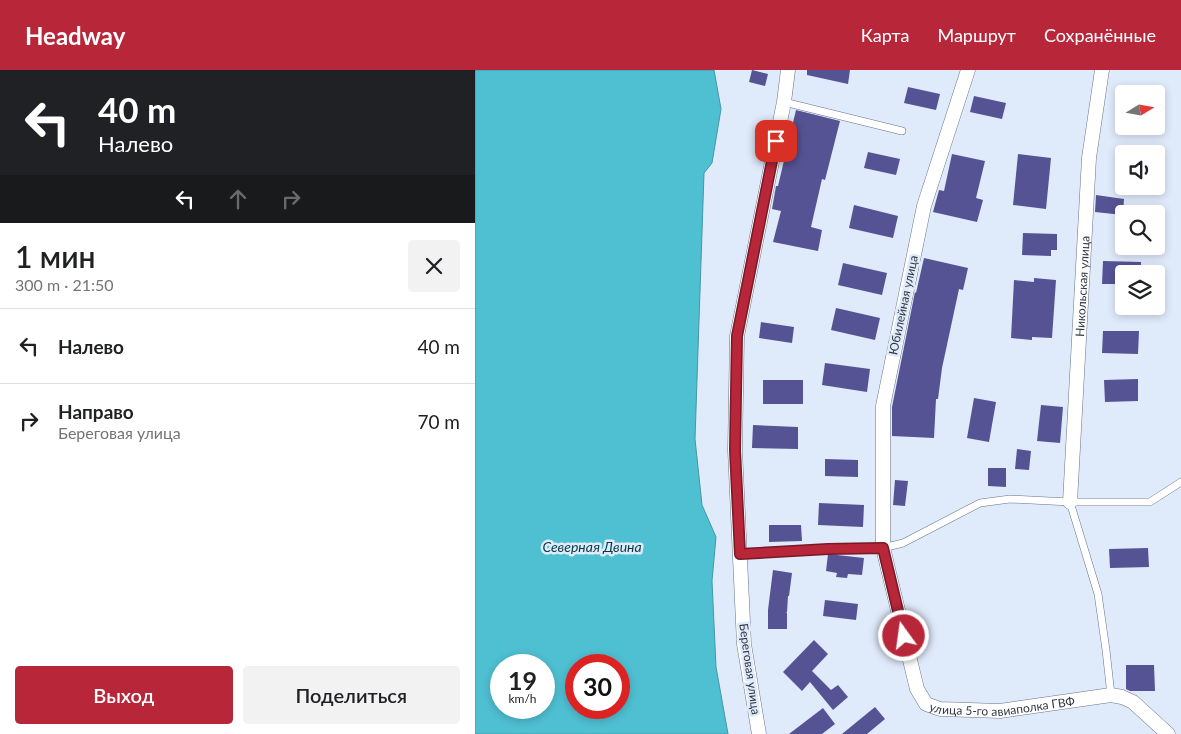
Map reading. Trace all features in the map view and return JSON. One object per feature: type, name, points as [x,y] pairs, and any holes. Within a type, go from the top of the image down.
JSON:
[{"type":"street","name":"Береговая улица","points":[[759,734],[744,644],[735,450],[737,336],[789,70]]},
{"type":"street","name":"Юбилейная улица","points":[[883,548],[883,406],[924,206],[968,70]]},
{"type":"street","name":"Никольская улица","points":[[1070,502],[1089,158],[1102,70]]},
{"type":"street","name":"улица 5-го авиаполка ГВФ","points":[[883,548],[917,689],[926,704],[940,710],[1000,711],[1111,695],[1133,702],[1168,734]]},
{"type":"lane","points":[[784,102],[902,132]]},
{"type":"lane","points":[[740,554],[883,548],[903,543],[980,503],[1010,499],[1070,502],[1150,502],[1181,482]]},
{"type":"lane","points":[[1070,502],[1097,594],[1111,695]]},
{"type":"water","name":"Северная Двина","points":[[475,70],[714,70],[721,109],[712,163],[704,173],[695,439],[702,505],[716,537],[712,581],[716,667],[728,734],[475,734]]},
{"type":"building","points":[[752,70],[768,74],[765,86],[749,82]]},
{"type":"building","points":[[807,70],[850,70],[848,84],[807,75]]},
{"type":"building","points":[[908,87],[940,94],[936,110],[904,103]]},
{"type":"building","points":[[974,96],[1006,103],[1002,119],[970,112]]},
{"type":"building","points":[[796,110],[840,121],[825,180],[822,179],[811,227],[822,230],[818,251],[773,242],[781,211],[772,209],[776,186],[778,186]]},
{"type":"building","points":[[868,152],[900,159],[896,175],[864,168]]},
{"type":"building","points":[[952,154],[985,161],[976,198],[983,200],[977,222],[933,212],[939,190],[944,191]]},
{"type":"building","points":[[1018,154],[1051,158],[1046,209],[1013,205]]},
{"type":"building","points":[[1096,195],[1124,199],[1124,205],[1115,205],[1115,214],[1095,212]]},
{"type":"building","points":[[854,205],[898,216],[893,238],[849,228]]},
{"type":"building","points":[[1023,233],[1057,234],[1057,250],[1051,250],[1051,256],[1022,255]]},
{"type":"building","points":[[924,258],[968,268],[963,290],[959,289],[942,368],[938,399],[936,399],[934,438],[892,436],[892,407],[915,292]]},
{"type":"building","points":[[1103,261],[1141,262],[1141,265],[1115,265],[1115,284],[1102,284]]},
{"type":"building","points":[[843,263],[887,273],[882,295],[838,285]]},
{"type":"building","points":[[1034,278],[1056,280],[1052,338],[1032,337],[1032,340],[1011,338],[1014,280],[1034,282]]},
{"type":"building","points":[[836,308],[880,318],[875,340],[831,330]]},
{"type":"building","points":[[761,322],[794,327],[792,343],[759,338]]},
{"type":"building","points":[[1103,331],[1139,331],[1138,354],[1102,353]]},
{"type":"building","points":[[825,363],[870,369],[867,392],[822,385]]},
{"type":"building","points":[[1138,379],[1138,401],[1105,402],[1104,380]]},
{"type":"building","points":[[763,380],[803,380],[803,404],[763,404]]},
{"type":"building","points":[[974,398],[996,402],[989,442],[967,438]]},
{"type":"building","points":[[1041,405],[1063,407],[1060,443],[1037,441]]},
{"type":"building","points":[[753,425],[798,427],[798,449],[752,448]]},
{"type":"building","points":[[1017,449],[1031,451],[1029,470],[1015,469]]},
{"type":"building","points":[[825,459],[858,460],[858,477],[825,476]]},
{"type":"building","points":[[988,468],[1006,468],[1006,487],[988,486]]},
{"type":"building","points":[[895,480],[908,481],[905,506],[893,505]]},
{"type":"building","points":[[819,503],[864,505],[863,527],[818,525]]},
{"type":"building","points":[[769,525],[801,525],[802,541],[769,542]]},
{"type":"building","points":[[1148,548],[1149,567],[1110,568],[1109,549]]},
{"type":"building","points":[[828,554],[864,558],[862,575],[848,574],[847,578],[836,577],[837,573],[826,571]]},
{"type":"building","points":[[773,570],[792,573],[786,612],[787,629],[768,629],[768,610]]},
{"type":"building","points":[[825,600],[858,604],[856,620],[823,616]]},
{"type":"building","points":[[814,640],[828,654],[812,671],[831,690],[838,685],[848,697],[833,710],[810,682],[802,691],[783,672]]},
{"type":"building","points":[[1126,665],[1154,665],[1155,691],[1130,691],[1126,689]]},
{"type":"building","points":[[875,707],[885,719],[867,734],[842,734]]},
{"type":"building","points":[[823,708],[835,724],[822,734],[789,734]]},
{"type":"route","points":[[776,141],[737,336],[735,450],[740,554],[883,548],[904,636]]}]
